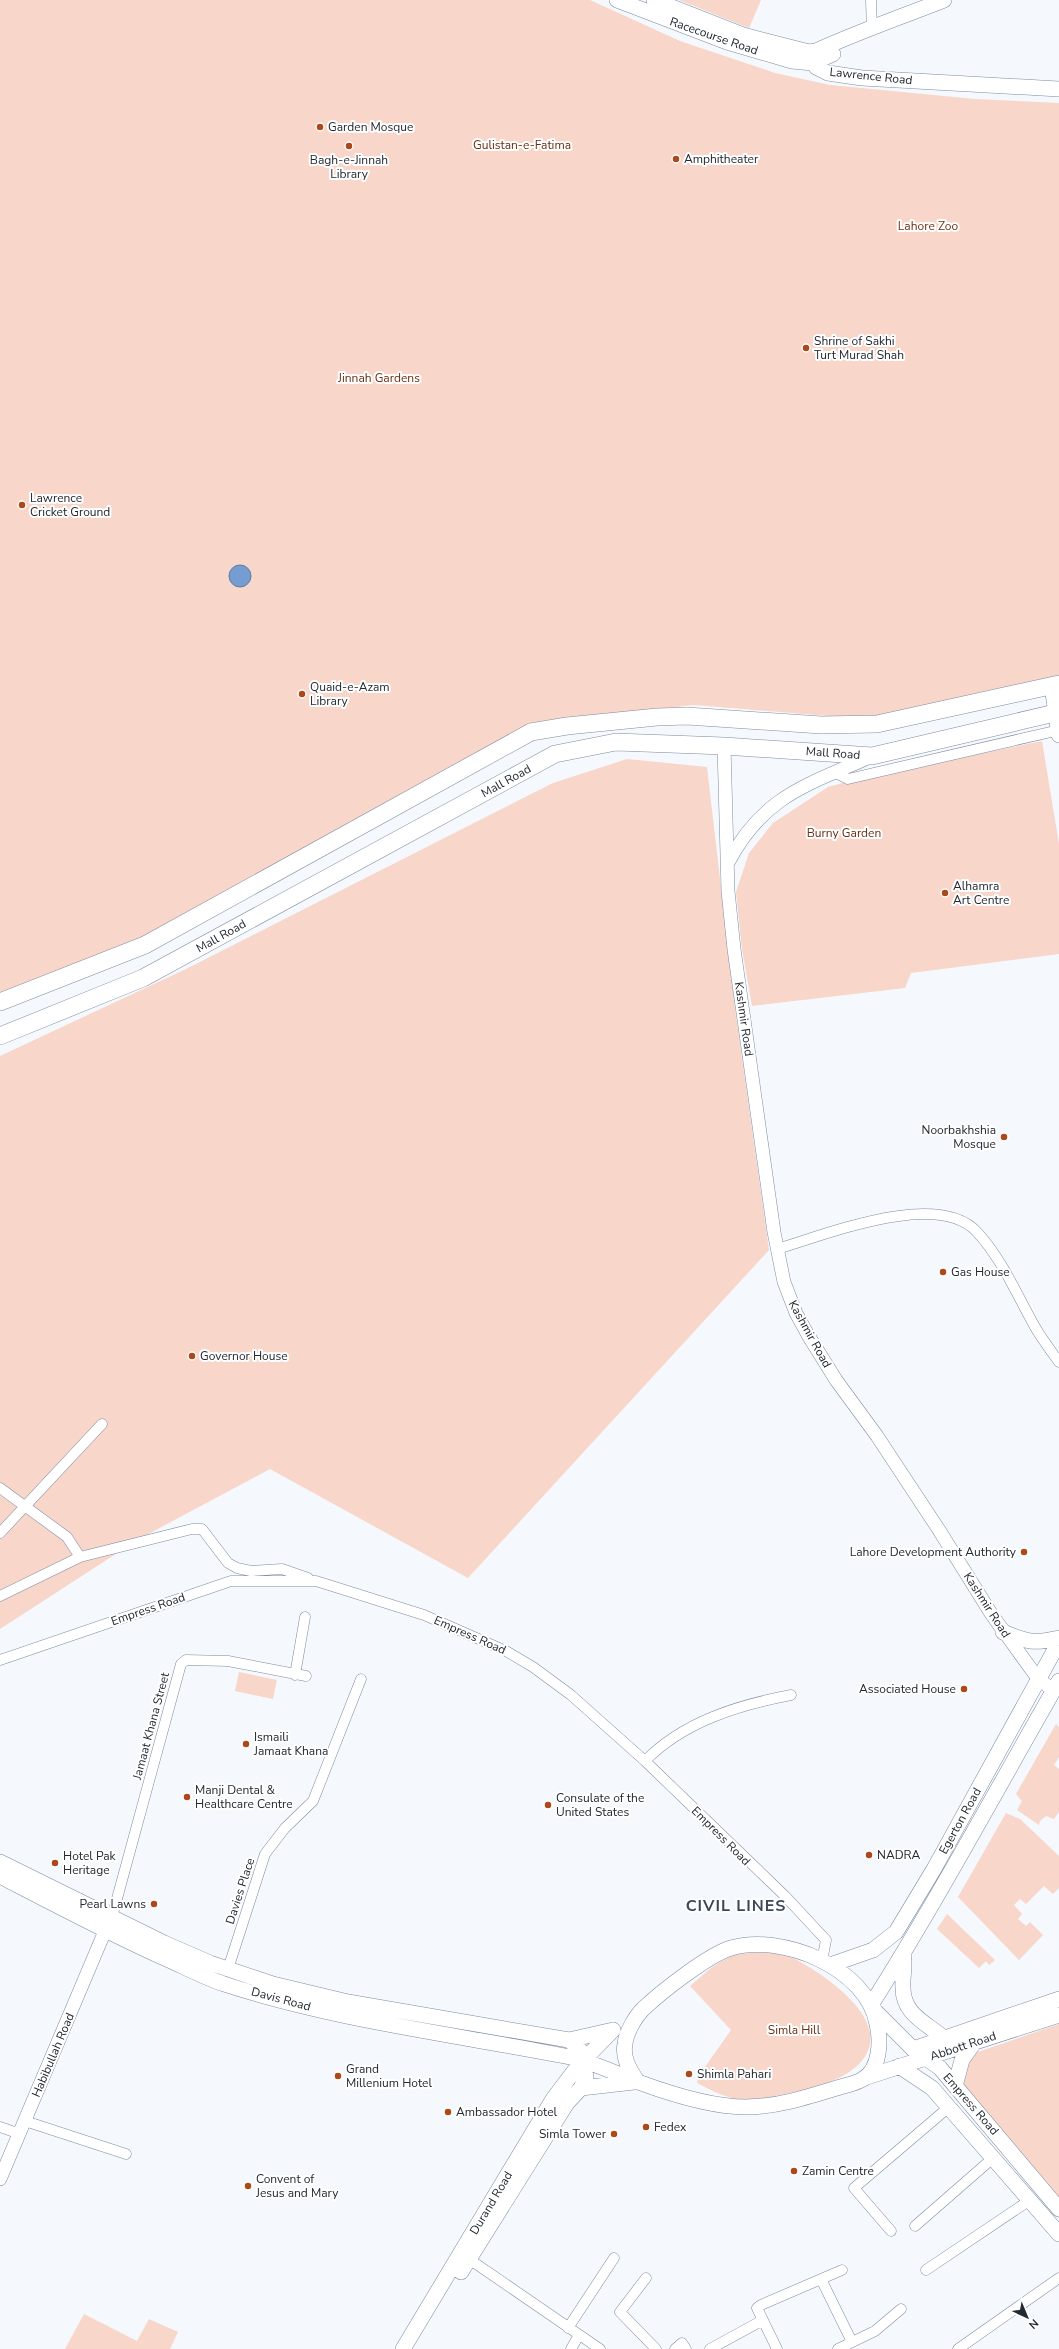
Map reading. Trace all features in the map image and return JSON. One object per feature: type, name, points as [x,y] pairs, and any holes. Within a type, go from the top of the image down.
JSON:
[{"type":"main road","name":"Racecourse Road","points":[[617,0],[727,42],[792,62],[811,57]]},
{"type":"main road","name":"Lawrence Road","points":[[654,0],[743,35],[811,57],[825,72],[1059,89]]},
{"type":"main road","points":[[811,57],[816,51],[859,32],[872,30],[944,0]]},
{"type":"main road","points":[[811,57],[833,54],[862,40],[872,30]]},
{"type":"main road","points":[[833,54],[832,65],[840,74]]},
{"type":"main road","points":[[0,1002],[145,945],[531,732],[567,726],[657,717],[687,716],[821,725],[877,724],[1055,685],[1059,732]]},
{"type":"main road","name":"Mall Road","points":[[0,1036],[143,978],[555,754],[616,742],[724,746],[872,756],[1057,712]]},
{"type":"main road","points":[[1003,1632],[1028,1642],[1042,1642],[1059,1638]]},
{"type":"main road","name":"Egerton Road","points":[[826,1963],[873,1950],[896,1932],[1059,1642]]},
{"type":"main road","name":"Egerton Road","points":[[872,2007],[1057,1685]]},
{"type":"main road","name":"Davis Road","points":[[0,1862],[164,1943],[228,1969],[273,1984],[348,2002],[569,2040],[613,2030]]},
{"type":"main road","name":"Davis Road","points":[[0,1876],[105,1931],[223,1983],[292,2003],[583,2061],[637,2081]]},
{"type":"main road","points":[[581,2088],[637,2081],[725,2106],[750,2107],[821,2093],[857,2082],[867,2077],[875,2064],[878,2052],[878,2025],[872,2007],[857,1985],[826,1963],[787,1948],[750,1945],[731,1948],[699,1965],[641,2011],[628,2032],[624,2047],[625,2060],[637,2081]]},
{"type":"main road","points":[[904,1953],[906,1966],[903,1990],[906,2003],[919,2021],[932,2028],[945,2039]]},
{"type":"main road","name":"Abbott Road","points":[[933,2056],[945,2039],[1059,1999]]},
{"type":"main road","name":"Abbott Road","points":[[872,2007],[913,2050],[933,2056]]},
{"type":"main road","name":"Durand Road","points":[[403,2349],[553,2099],[583,2061],[613,2030],[641,2011]]},
{"type":"main road","name":"Abbott Road","points":[[867,2077],[1059,2014]]},
{"type":"main road","name":"Empress Road","points":[[919,2021],[921,2030],[933,2056],[955,2086],[1058,2205]]},
{"type":"main road","points":[[569,2040],[579,2048],[583,2061],[586,2077],[581,2088]]},
{"type":"main road","points":[[955,2086],[962,2060],[974,2043]]},
{"type":"main road","name":"Empress Road","points":[[899,2066],[932,2088],[1059,2234]]},
{"type":"main road","name":"Durand Road","points":[[414,2349],[568,2103],[581,2088]]},
{"type":"street","points":[[871,0],[872,30]]},
{"type":"street","points":[[836,773],[848,779],[1059,732]]},
{"type":"street","name":"Kashmir Road","points":[[724,746],[728,891],[734,949],[777,1249],[784,1282],[796,1313],[836,1380],[877,1436],[1003,1632],[1039,1680],[1057,1685]]},
{"type":"street","points":[[728,863],[748,830],[769,809],[796,790],[872,756]]},
{"type":"street","points":[[777,1249],[883,1218],[931,1213],[948,1215],[958,1219],[976,1230],[999,1261],[1036,1328],[1059,1362]]},
{"type":"street","points":[[0,1533],[102,1424]]},
{"type":"street","points":[[0,1488],[67,1537],[80,1557]]},
{"type":"street","points":[[0,1596],[80,1557],[192,1529],[202,1529],[228,1563],[237,1568],[251,1570],[282,1569],[316,1581]]},
{"type":"street","name":"Empress Road","points":[[0,1660],[231,1581],[316,1581],[424,1615],[515,1655],[571,1695],[645,1761],[785,1896],[826,1940],[826,1963]]},
{"type":"street","points":[[295,1674],[305,1617]]},
{"type":"street","name":"Jamaat Khana Street","points":[[112,1917],[181,1664],[186,1660],[228,1661],[306,1676]]},
{"type":"street","name":"Davies Place","points":[[228,1969],[265,1854],[285,1828],[303,1813],[313,1801],[361,1679]]},
{"type":"street","points":[[645,1761],[665,1741],[688,1727],[745,1706],[791,1695]]},
{"type":"street","name":"Habibullah Road","points":[[0,2179],[105,1931]]},
{"type":"street","points":[[891,2231],[854,2188],[949,2107]]},
{"type":"street","points":[[25,2121],[126,2154]]},
{"type":"street","points":[[0,2127],[20,2134]]},
{"type":"street","points":[[915,2226],[993,2158]]},
{"type":"street","points":[[926,2270],[1030,2200]]},
{"type":"street","points":[[1042,2214],[1058,2205]]},
{"type":"street","points":[[568,2328],[614,2258]]},
{"type":"street","points":[[470,2259],[600,2349]]},
{"type":"street","points":[[777,2349],[758,2308],[761,2305],[842,2270]]},
{"type":"street","points":[[646,2278],[620,2312],[656,2349]]},
{"type":"street","points":[[958,2349],[1059,2278]]},
{"type":"street","points":[[821,2279],[852,2342]]},
{"type":"street","points":[[838,2349],[875,2331],[901,2309]]},
{"type":"street","points":[[710,2349],[763,2320]]},
{"type":"street","points":[[571,2349],[579,2335]]},
{"type":"street","points":[[675,2349],[682,2344],[686,2349]]},
{"type":"green space","name":"Jinnah Gardens","points":[[0,0],[590,0],[680,41],[775,73],[830,85],[975,99],[1059,103],[1059,679],[876,720],[694,705],[531,723],[141,942],[0,999]]},
{"type":"green space","points":[[679,0],[761,0],[749,28]]},
{"type":"green space","name":"Burny Garden","points":[[1042,741],[1059,844],[1059,954],[911,973],[905,988],[752,1006],[742,949],[736,892],[749,853],[773,823],[828,787],[861,778]]},
{"type":"green space","name":"Governor House","points":[[627,759],[707,767],[735,1008],[769,1250],[468,1578],[270,1469],[139,1539],[0,1629],[0,1056],[186,969],[553,783]]},
{"type":"green space","points":[[239,1672],[277,1680],[273,1699],[235,1691]]},
{"type":"green space","points":[[1056,1724],[1059,1727],[1059,1757],[1054,1765],[1059,1769],[1059,1812],[1054,1819],[1046,1816],[1040,1821],[1039,1825],[1017,1810],[1022,1801],[1016,1794]]},
{"type":"green space","points":[[1006,1813],[1020,1819],[1059,1856],[1059,1888],[1053,1894],[1044,1886],[1026,1904],[1020,1899],[1014,1905],[1022,1914],[1018,1919],[1026,1926],[1030,1922],[1043,1935],[1019,1960],[958,1897]]},
{"type":"green space","points":[[947,1914],[995,1960],[989,1965],[986,1961],[979,1968],[937,1929]]},
{"type":"green space","name":"Simla Hill","points":[[770,1952],[793,1958],[804,1964],[844,1993],[864,2017],[869,2030],[870,2043],[865,2056],[857,2066],[832,2081],[802,2090],[755,2100],[748,2101],[735,2099],[715,2092],[697,2083],[698,2077],[731,2030],[690,1986],[711,1968],[734,1954]]},
{"type":"green space","points":[[1059,2024],[1059,2198],[961,2081],[958,2070],[975,2053]]},
{"type":"green space","points":[[84,2314],[137,2341],[149,2319],[178,2332],[170,2349],[65,2349]]},
{"type":"water","points":[[240,565],[244,566],[250,572],[250,580],[244,586],[240,587],[236,586],[230,580],[229,576],[230,572],[236,566]]},
{"type":"place","name":"Garden Mosque","points":[[320,127]]},
{"type":"place","name":"Bagh-e-Jinnah Library","points":[[349,146]]},
{"type":"place","name":"Amphitheater","points":[[676,159]]},
{"type":"place","name":"Shrine of Sakhi Turt Murad Shah","points":[[806,348]]},
{"type":"place","name":"Lawrence Cricket Ground","points":[[22,505]]},
{"type":"place","name":"Quaid-e-Azam Library","points":[[302,694]]},
{"type":"place","name":"Alhamra Art Centre","points":[[945,893]]},
{"type":"place","name":"Noorbakhshia Mosque","points":[[1004,1137]]},
{"type":"place","name":"Gas House","points":[[943,1272]]},
{"type":"place","name":"Governor House","points":[[192,1356]]},
{"type":"place","name":"Lahore Development Authority","points":[[1024,1552]]},
{"type":"place","name":"Associated House","points":[[964,1689]]},
{"type":"place","name":"Ismaili Jamaat Khana","points":[[246,1744]]},
{"type":"place","name":"Manji Dental & Healthcare Centre","points":[[187,1797]]},
{"type":"place","name":"Consulate of the United States","points":[[548,1805]]},
{"type":"place","name":"NADRA","points":[[869,1855]]},
{"type":"place","name":"Hotel Pak Heritage","points":[[55,1863]]},
{"type":"place","name":"Pearl Lawns","points":[[154,1904]]},
{"type":"place","name":"Shimla Pahari","points":[[689,2074]]},
{"type":"place","name":"Grand Millenium Hotel","points":[[338,2076]]},
{"type":"place","name":"Ambassador Hotel","points":[[448,2112]]},
{"type":"place","name":"Fedex","points":[[646,2127]]},
{"type":"place","name":"Simla Tower","points":[[614,2134]]},
{"type":"place","name":"Zamin Centre","points":[[794,2171]]},
{"type":"place","name":"Convent of Jesus and Mary","points":[[248,2186]]},
{"type":"district","name":"CIVIL LINES","points":[[736,1906]]},
{"type":"park label","name":"Gulistan-e-Fatima","points":[[522,145]]},
{"type":"park label","name":"Lahore Zoo","points":[[928,226]]}]
